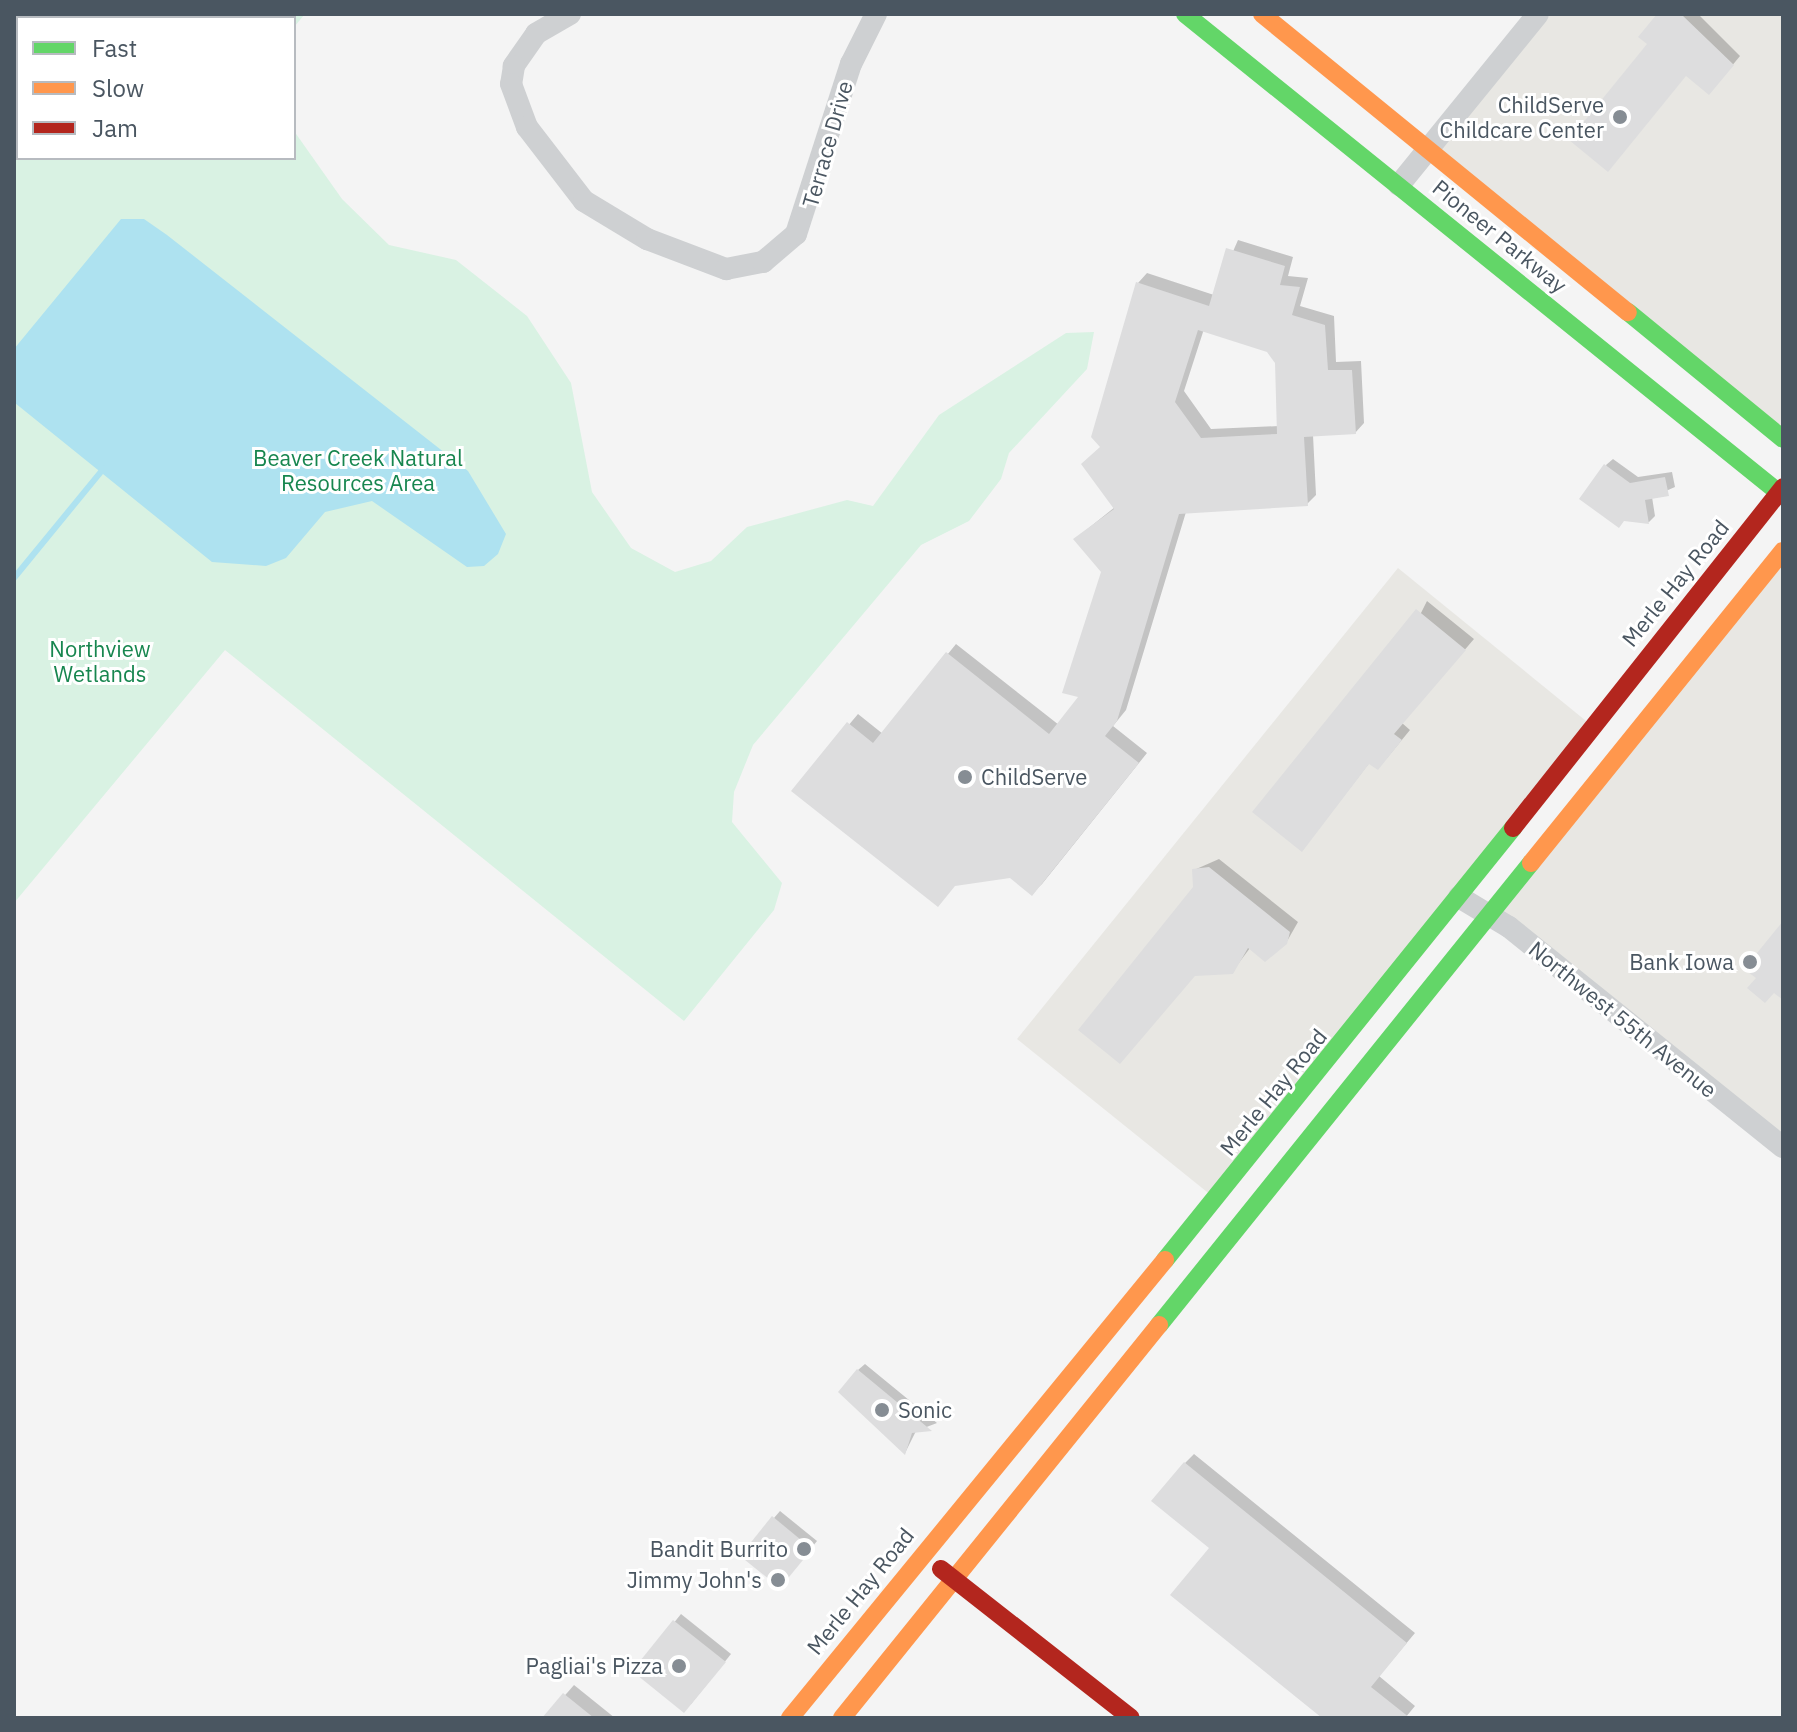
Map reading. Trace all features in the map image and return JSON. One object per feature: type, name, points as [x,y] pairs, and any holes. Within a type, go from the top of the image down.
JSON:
[{"type":"main road","name":"Pioneer Parkway","points":[[1185,14],[1782,492]]},
{"type":"main road","name":"Pioneer Parkway","points":[[1262,14],[1783,439]]},
{"type":"main road","name":"Merle Hay Road","points":[[790,1718],[921,1553],[1459,897],[1782,492]]},
{"type":"main road","points":[[842,1718],[1488,913],[1783,551]]},
{"type":"main road","points":[[921,1553],[1131,1718]]},
{"type":"street","name":"Terrace Drive","points":[[570,14],[536,34],[514,66],[511,84],[527,127],[584,201],[647,239],[726,269],[763,262],[796,234],[851,64],[876,14]]},
{"type":"street","points":[[1399,185],[1538,14]]},
{"type":"street","name":"Northwest 55th Avenue","points":[[1459,897],[1488,913],[1783,1147]]},
{"type":"shaded area","points":[[1538,14],[1783,14],[1783,439],[1428,150]]},
{"type":"shaded area","points":[[1783,551],[1783,1147],[1488,913]]},
{"type":"shaded area","points":[[1398,568],[1591,725],[1217,1200],[1017,1039]]},
{"type":"green space","name":"Beaver Creek Natural Resources Area","points":[[14,14],[305,14],[296,25],[296,16],[16,16],[16,160],[296,160],[296,134],[342,199],[389,245],[456,260],[527,316],[571,383],[592,492],[631,548],[675,572],[711,561],[747,527],[847,500],[873,506],[939,415],[1066,333],[1094,332],[1087,369],[1009,453],[1001,479],[969,521],[921,545],[753,745],[734,792],[732,822],[782,883],[774,910],[684,1021],[225,650],[14,903]]},
{"type":"water","points":[[121,219],[144,219],[167,235],[468,471],[506,534],[498,554],[484,566],[467,567],[372,501],[325,512],[286,558],[266,566],[212,562],[15,403],[14,349]]},
{"type":"building","points":[[1657,14],[1682,15],[1734,65],[1709,95],[1686,76],[1608,172],[1569,140],[1647,44],[1638,37]]},
{"type":"building","points":[[1226,248],[1285,266],[1280,285],[1300,287],[1292,315],[1325,325],[1328,370],[1352,370],[1356,434],[1304,437],[1308,506],[1179,514],[1117,721],[1105,736],[1139,763],[1032,896],[1010,878],[955,886],[938,907],[791,791],[847,722],[873,743],[946,652],[1049,734],[1078,697],[1062,693],[1101,572],[1073,539],[1114,509],[1081,464],[1100,447],[1091,437],[1136,282],[1209,306]],"holes":[[[1198,330],[1267,352],[1275,363],[1277,434],[1201,438],[1175,402]]]},
{"type":"building","points":[[1604,464],[1630,483],[1665,477],[1669,496],[1645,500],[1649,524],[1624,521],[1619,528],[1579,499]]},
{"type":"building","points":[[1416,609],[1466,650],[1394,734],[1402,740],[1378,770],[1369,764],[1302,852],[1252,812]]},
{"type":"building","points":[[1209,867],[1290,932],[1287,944],[1265,962],[1248,948],[1233,974],[1195,976],[1120,1064],[1078,1030],[1193,887],[1192,869]]},
{"type":"building","points":[[1783,921],[1783,1000],[1774,993],[1765,1003],[1747,988],[1756,978],[1744,969]]},
{"type":"building","name":"Sonic","points":[[857,1369],[932,1431],[912,1433],[905,1455],[838,1392]]},
{"type":"building","points":[[1184,1462],[1407,1643],[1371,1687],[1410,1718],[1322,1718],[1170,1595],[1209,1548],[1151,1501]]},
{"type":"building","points":[[772,1516],[812,1549],[780,1588],[740,1556]]},
{"type":"building","name":"Pagliai's Pizza","points":[[673,1620],[726,1662],[684,1713],[632,1671]]},
{"type":"building","points":[[563,1693],[594,1718],[542,1718]]},
{"type":"waterway","points":[[14,578],[104,468]]},
{"type":"traffic: fast","points":[[1185,14],[1783,496]]},
{"type":"traffic: fast","points":[[1628,312],[1783,439]]},
{"type":"traffic: fast","points":[[1165,1260],[1513,828]]},
{"type":"traffic: fast","points":[[1159,1325],[1531,863]]},
{"type":"traffic: slow","points":[[1262,14],[1628,312]]},
{"type":"traffic: slow","points":[[1531,863],[1783,551]]},
{"type":"traffic: slow","points":[[790,1718],[1165,1260]]},
{"type":"traffic: slow","points":[[842,1718],[1159,1325]]},
{"type":"traffic: jam","points":[[1513,828],[1783,487]]},
{"type":"traffic: jam","points":[[941,1569],[1131,1718]]},
{"type":"place","name":"ChildServe Childcare Center","points":[[1620,117]]},
{"type":"place","name":"ChildServe","points":[[965,777]]},
{"type":"place","name":"Bank Iowa","points":[[1750,962]]},
{"type":"place","name":"Sonic","points":[[882,1410]]},
{"type":"place","name":"Bandit Burrito","points":[[804,1549]]},
{"type":"place","name":"Jimmy John's","points":[[778,1580]]},
{"type":"place","name":"Pagliai's Pizza","points":[[679,1666]]},
{"type":"park label","name":"Northview Wetlands","points":[[100,660]]}]
